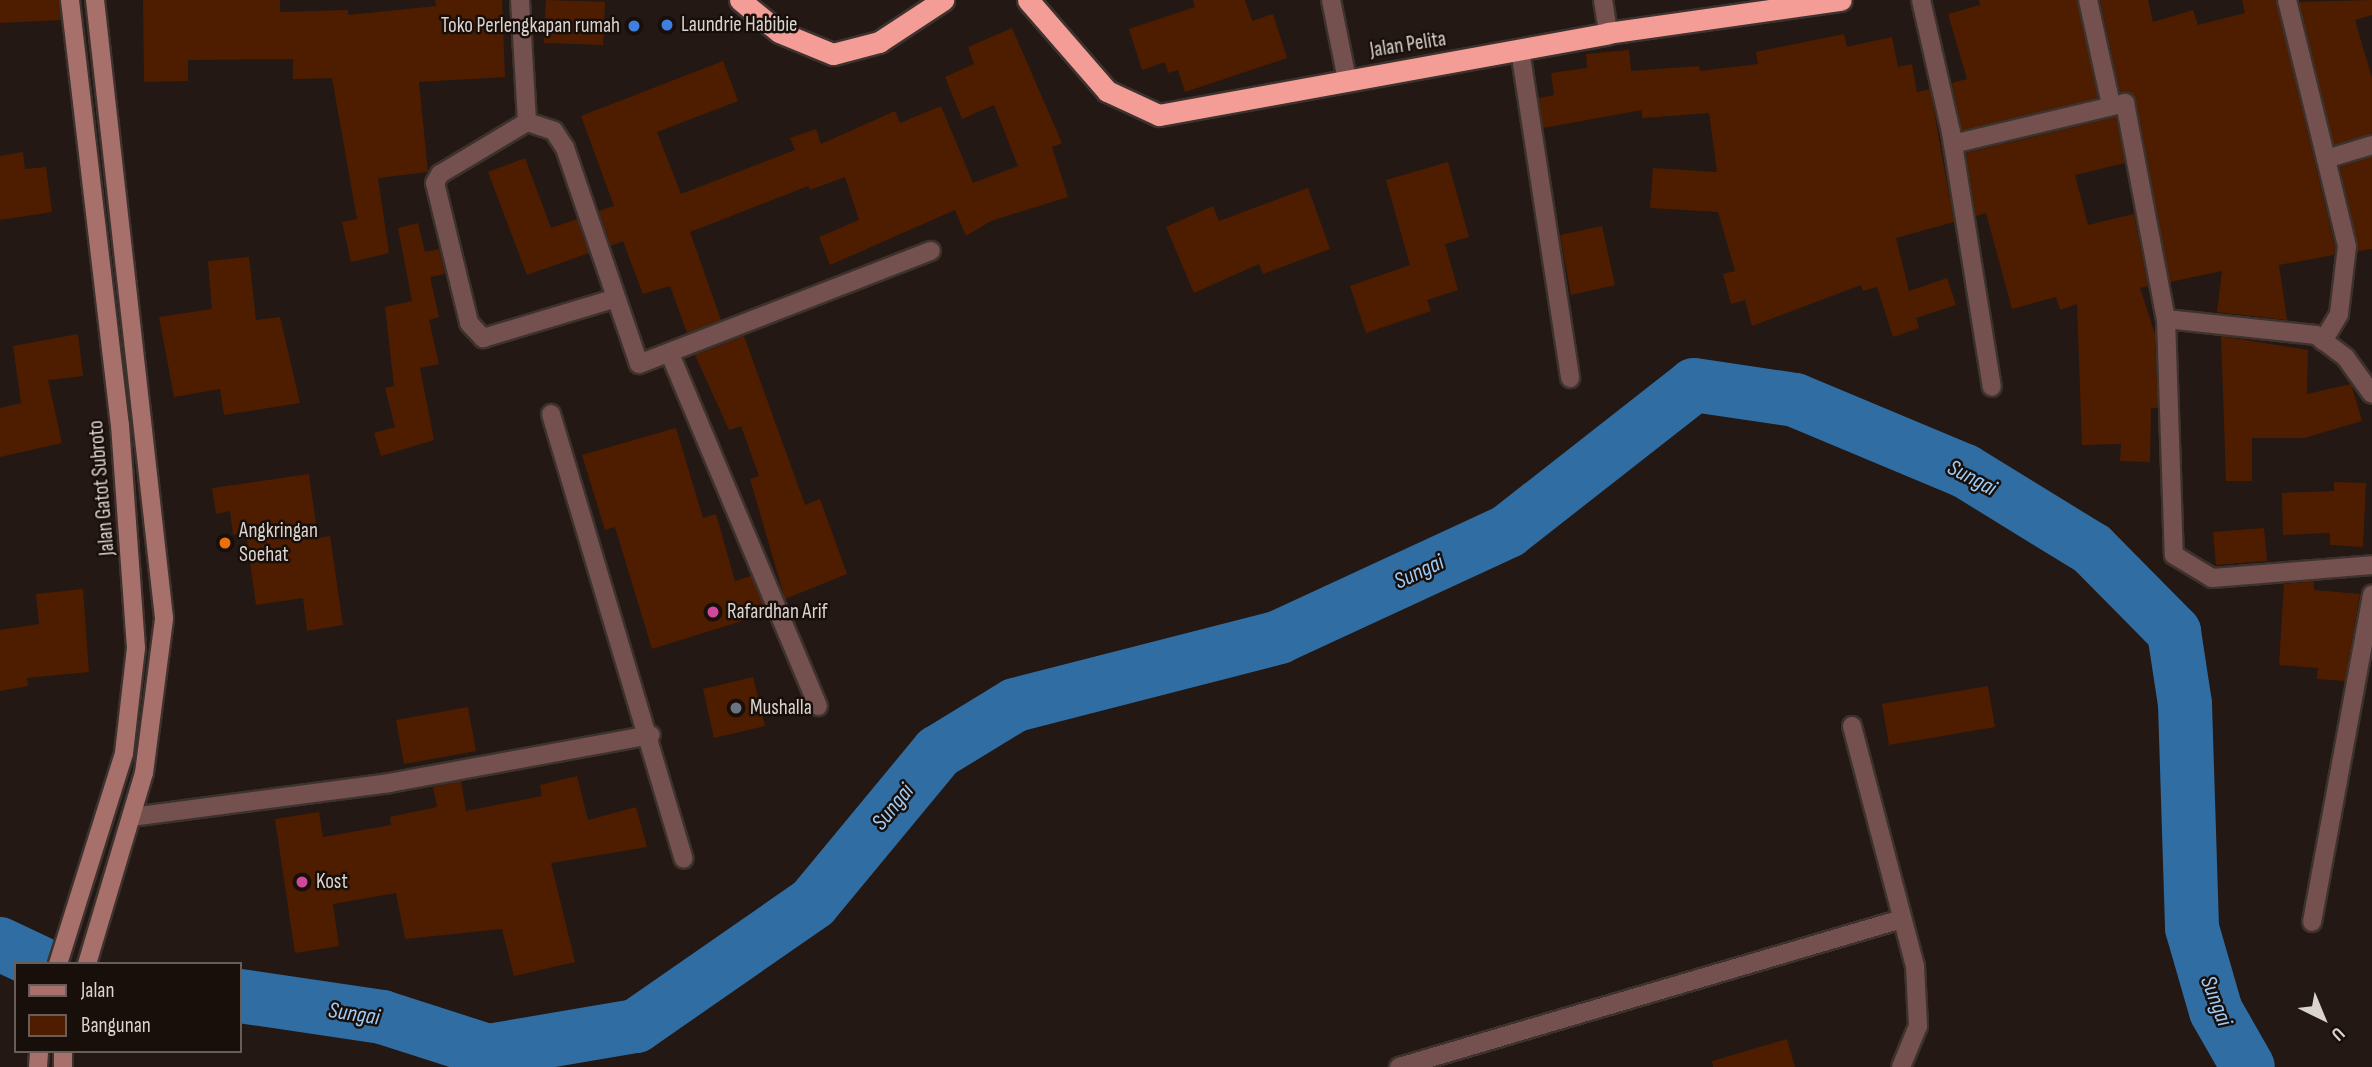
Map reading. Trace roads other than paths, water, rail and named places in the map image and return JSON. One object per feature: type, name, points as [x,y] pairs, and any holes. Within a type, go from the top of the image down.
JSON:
[{"type":"highway","points":[[740,0],[779,32],[833,54],[879,42],[943,0]]},
{"type":"highway","name":"Jalan Pelita","points":[[1028,0],[1107,91],[1159,115],[1608,33],[1841,0]]},
{"type":"street","name":"Jalan Gatot Subroto","points":[[59,962],[76,896],[124,753],[131,704],[132,558],[120,426],[70,0]]},
{"type":"street","name":"Jalan Gatot Subroto","points":[[88,962],[132,817],[159,692],[164,618],[138,418],[95,0]]},
{"type":"street","points":[[520,0],[527,122]]},
{"type":"street","points":[[1331,0],[1347,79]]},
{"type":"street","points":[[1603,0],[1608,33]]},
{"type":"street","points":[[1921,0],[1953,144],[1992,387]]},
{"type":"street","points":[[2088,0],[2111,105]]},
{"type":"street","points":[[2287,0],[2347,246],[2339,314],[2323,341]]},
{"type":"street","points":[[1520,50],[1570,378]]},
{"type":"street","points":[[1953,144],[2125,103],[2166,319],[2174,555],[2212,578],[2372,565]]},
{"type":"street","points":[[613,299],[483,338],[469,323],[435,183],[440,174],[527,122],[554,131],[565,148],[633,359],[639,364],[931,251]]},
{"type":"street","points":[[2326,159],[2372,145]]},
{"type":"street","points":[[2166,319],[2323,341],[2346,358],[2372,394]]},
{"type":"street","points":[[670,354],[818,706]]},
{"type":"street","points":[[551,414],[651,735],[684,859]]},
{"type":"street","points":[[120,426],[138,418]]},
{"type":"street","points":[[2312,922],[2372,594]]},
{"type":"street","points":[[1852,726],[1915,966],[1918,1026],[1901,1067]]},
{"type":"street","points":[[132,817],[389,783],[651,735]]},
{"type":"street","points":[[1399,1067],[1902,919]]},
{"type":"waterway","name":"Sungai","points":[[242,996],[382,1017],[488,1051],[636,1026],[813,903],[938,752],[1015,705],[1279,637],[1508,531],[1694,385],[1795,400],[1965,471],[2092,549],[2174,632],[2185,704],[2192,928],[2216,1011],[2248,1067]]},
{"type":"waterway","name":"Sungai","points":[[0,944],[38,962]]},
{"type":"place","name":"Laundrie Habibie","points":[[667,25]]},
{"type":"place","name":"Toko Perlengkapan rumah","points":[[634,26]]},
{"type":"place","name":"Angkringan Soehat","points":[[225,543]]},
{"type":"place","name":"Rafardhan Arif","points":[[713,612]]},
{"type":"place","name":"Mushalla","points":[[736,708]]},
{"type":"place","name":"Kost","points":[[302,882]]}]
